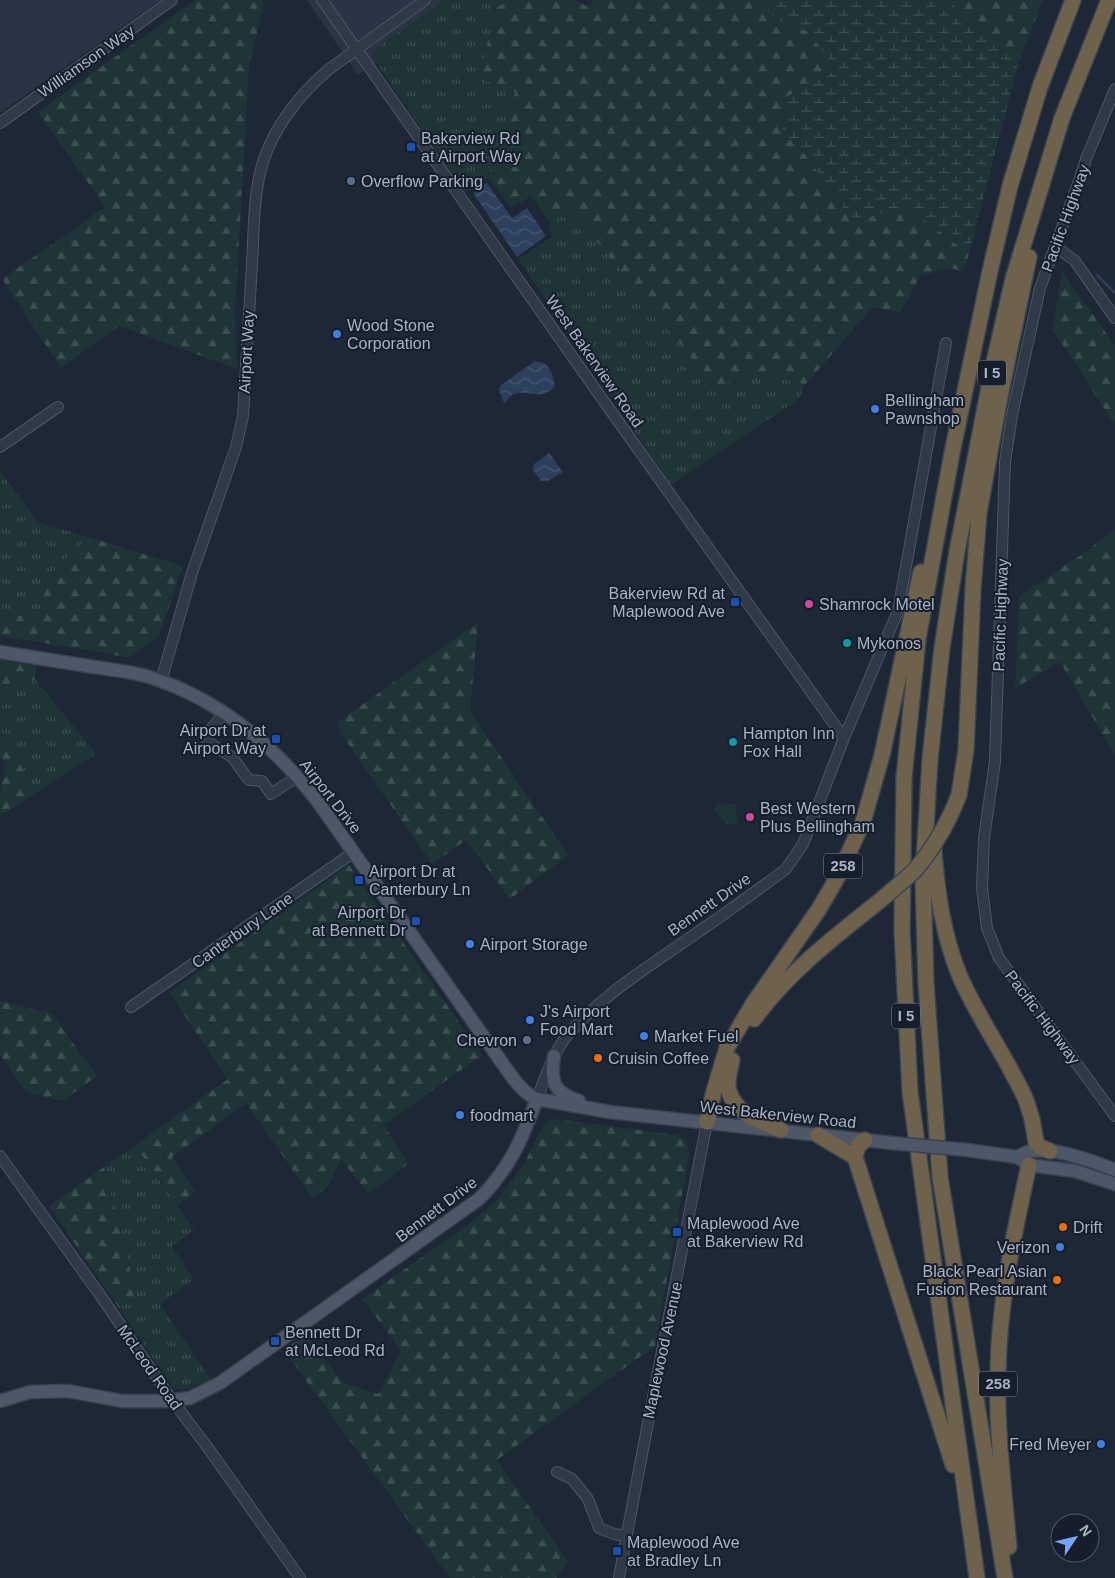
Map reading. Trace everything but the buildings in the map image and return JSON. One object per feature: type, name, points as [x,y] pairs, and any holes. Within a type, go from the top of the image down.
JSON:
[{"type":"highway","name":"I 5","points":[[975,1578],[910,1092],[902,930],[904,778],[918,639],[952,453],[990,271],[1010,186],[1040,87],[1073,0]]},
{"type":"highway","name":"I 5","points":[[1005,1578],[940,1178],[926,983],[923,878],[930,759],[945,629],[957,550],[994,362],[1013,279],[1062,118],[1109,0]]},
{"type":"highway","points":[[707,1122],[732,1060],[747,1029],[764,1006],[783,984],[819,949],[914,871],[937,841],[950,818],[959,795],[966,750],[973,589],[979,513],[999,402],[1050,158]]},
{"type":"highway","name":"258","points":[[707,1122],[727,1048],[758,996],[819,909],[837,878],[863,822],[882,756],[932,526],[952,453]]},
{"type":"highway","points":[[930,759],[936,879],[951,947],[961,978],[1026,1100],[1036,1142],[1040,1147],[1050,1151]]},
{"type":"highway","points":[[732,1060],[728,1078],[728,1091],[734,1102],[742,1111],[782,1130]]},
{"type":"highway","points":[[818,1135],[855,1157]]},
{"type":"highway","points":[[865,1140],[858,1146],[855,1157],[952,1459],[975,1578]]},
{"type":"highway","name":"258","points":[[1012,1578],[999,1426],[998,1372],[1000,1334],[1009,1256],[1023,1161]]},
{"type":"main road","name":"Airport Drive","points":[[0,652],[125,672],[161,681],[224,713],[260,740],[298,776],[354,852],[510,1074],[523,1090],[537,1099]]},
{"type":"main road","points":[[554,1056],[553,1080],[562,1094],[610,1112]]},
{"type":"main road","points":[[510,1074],[526,1109],[526,1127]]},
{"type":"main road","name":"West Bakerview Road","points":[[537,1099],[610,1112],[967,1150],[1076,1171],[1115,1184]]},
{"type":"main road","name":"Bennett Drive","points":[[0,1401],[30,1392],[68,1391],[122,1401],[172,1400],[190,1398],[220,1383],[479,1199],[508,1166],[537,1099]]},
{"type":"main road","name":"West Bakerview Road","points":[[1023,1161],[1030,1152],[1050,1151],[1099,1163],[1115,1170]]},
{"type":"street","name":"Williamson Way","points":[[0,122],[172,0]]},
{"type":"street","name":"West Bakerview Road","points":[[322,0],[603,401],[844,738]]},
{"type":"street","name":"Airport Way","points":[[161,681],[192,573],[236,447],[242,416],[254,216],[258,181],[263,161],[274,136],[300,98],[313,83],[425,0]]},
{"type":"street","name":"Pacific Highway","points":[[1115,89],[1086,159],[1038,296],[1012,415],[1005,462],[995,761],[984,838],[982,888],[987,928],[999,958],[1115,1116]]},
{"type":"street","points":[[1055,246],[1075,261],[1115,318]]},
{"type":"street","points":[[844,738],[898,611],[946,343]]},
{"type":"street","points":[[0,447],[58,407]]},
{"type":"street","points":[[224,713],[206,735],[208,742],[232,758],[249,780],[262,781],[271,794],[298,776]]},
{"type":"street","name":"Bennett Drive","points":[[537,1099],[554,1056],[566,1038],[603,1000],[631,978],[786,870],[803,844],[844,738]]},
{"type":"street","name":"Canterbury Lane","points":[[131,1008],[354,852]]},
{"type":"street","name":"Maplewood Avenue","points":[[619,1578],[707,1122]]},
{"type":"street","name":"McLeod Road","points":[[0,1156],[300,1578]]},
{"type":"street","points":[[558,1472],[572,1479],[588,1499],[599,1528],[626,1536]]},
{"type":"shaded area","points":[[0,0],[160,0],[0,113]]},
{"type":"shaded area","points":[[307,0],[463,0],[358,75]]},
{"type":"green space","points":[[195,0],[262,0],[264,4],[249,66],[235,311],[237,369],[119,326],[61,368],[2,279],[105,207],[38,112]]},
{"type":"green space","points":[[444,0],[508,0],[496,8],[480,78],[515,92],[488,177],[466,193],[372,57],[377,48]]},
{"type":"green space","points":[[508,0],[576,0],[586,6],[595,0],[758,0],[777,20],[810,32],[835,71],[788,96],[782,131],[806,155],[853,221],[908,207],[969,254],[963,272],[951,268],[920,276],[901,312],[873,307],[805,385],[765,371],[715,387],[575,214],[548,220],[531,196],[511,208],[488,177],[515,92],[479,78],[496,8]]},
{"type":"green space","points":[[758,0],[954,0],[955,14],[1018,64],[969,254],[908,207],[853,221],[806,155],[782,131],[788,96],[835,71],[810,32],[777,20]]},
{"type":"green space","points":[[954,0],[1043,0],[1018,64],[955,14]]},
{"type":"green space","points":[[575,213],[715,387],[765,371],[805,385],[799,399],[671,485],[518,259],[552,237],[548,220]]},
{"type":"green space","points":[[1062,271],[1115,345],[1115,425],[1053,330]]},
{"type":"green space","points":[[0,471],[38,522],[88,537],[44,582],[41,620],[0,611]]},
{"type":"green space","points":[[1115,529],[1115,755],[1060,662],[1015,688],[1019,596],[1084,553]]},
{"type":"green space","points":[[88,537],[183,566],[159,636],[129,658],[0,636],[0,611],[41,620],[43,582]]},
{"type":"green space","points":[[478,622],[470,711],[568,855],[510,899],[466,840],[432,864],[341,734],[338,722]]},
{"type":"green space","points":[[0,660],[36,666],[35,679],[0,697]]},
{"type":"green space","points":[[35,679],[93,750],[95,755],[34,794],[25,771],[0,731],[0,697]]},
{"type":"green space","points":[[0,731],[25,771],[34,794],[0,816],[0,793],[5,764],[0,757]]},
{"type":"green space","points":[[717,803],[736,804],[737,824],[727,825],[715,811]]},
{"type":"green space","points":[[349,865],[482,1055],[384,1125],[408,1164],[368,1194],[341,1159],[328,1187],[312,1198],[246,1103],[172,1157],[195,1192],[177,1206],[135,1145],[228,1079],[169,993]]},
{"type":"green space","points":[[0,1001],[51,1013],[97,1076],[62,1101],[25,1092],[0,1055]]},
{"type":"green space","points":[[556,1119],[677,1135],[687,1142],[689,1156],[655,1346],[497,1460],[568,1562],[556,1578],[450,1578],[283,1349],[306,1336],[344,1383],[378,1394],[401,1350],[362,1299],[469,1224],[498,1199],[523,1166],[541,1129],[548,1121]]},
{"type":"green space","points":[[135,1145],[194,1230],[172,1246],[194,1279],[160,1304],[211,1380],[182,1390],[174,1389],[119,1308],[137,1295],[104,1167]]},
{"type":"green space","points":[[104,1167],[137,1295],[119,1308],[49,1206]]},
{"type":"water","points":[[487,183],[512,218],[527,208],[546,236],[517,257],[473,193]]},
{"type":"water","points":[[535,361],[546,364],[552,374],[555,386],[543,394],[519,393],[510,397],[506,403],[503,401],[499,389],[501,385]]},
{"type":"water","points":[[549,453],[563,472],[548,481],[541,481],[533,470],[534,464]]},
{"type":"waterway","points":[[1097,275],[1115,293]]},
{"type":"place","name":"Bakerview Rd at Airport Way","points":[[411,147]]},
{"type":"place","name":"Overflow Parking","points":[[351,181]]},
{"type":"place","name":"Wood Stone Corporation","points":[[337,334]]},
{"type":"place","name":"Bellingham Pawnshop","points":[[875,409]]},
{"type":"place","name":"Bakerview Rd at Maplewood Ave","points":[[735,602]]},
{"type":"place","name":"Shamrock Motel","points":[[809,604]]},
{"type":"place","name":"Mykonos","points":[[847,643]]},
{"type":"place","name":"Airport Dr at Airport Way","points":[[276,739]]},
{"type":"place","name":"Hampton Inn Fox Hall","points":[[733,742]]},
{"type":"place","name":"Best Western Plus Bellingham","points":[[750,817]]},
{"type":"place","name":"Airport Dr at Canterbury Ln","points":[[359,880]]},
{"type":"place","name":"Airport Dr at Bennett Dr","points":[[416,921]]},
{"type":"place","name":"Airport Storage","points":[[470,944]]},
{"type":"place","name":"J's Airport Food Mart","points":[[530,1020]]},
{"type":"place","name":"Market Fuel","points":[[644,1036]]},
{"type":"place","name":"Chevron","points":[[527,1040]]},
{"type":"place","name":"Cruisin Coffee","points":[[598,1058]]},
{"type":"place","name":"foodmart","points":[[460,1115]]},
{"type":"place","name":"Drift","points":[[1063,1227]]},
{"type":"place","name":"Maplewood Ave at Bakerview Rd","points":[[677,1232]]},
{"type":"place","name":"Verizon","points":[[1060,1247]]},
{"type":"place","name":"Black Pearl Asian Fusion Restaurant","points":[[1057,1280]]},
{"type":"place","name":"Bennett Dr at McLeod Rd","points":[[275,1341]]},
{"type":"place","name":"Fred Meyer","points":[[1101,1444]]},
{"type":"place","name":"Maplewood Ave at Bradley Ln","points":[[617,1551]]}]
